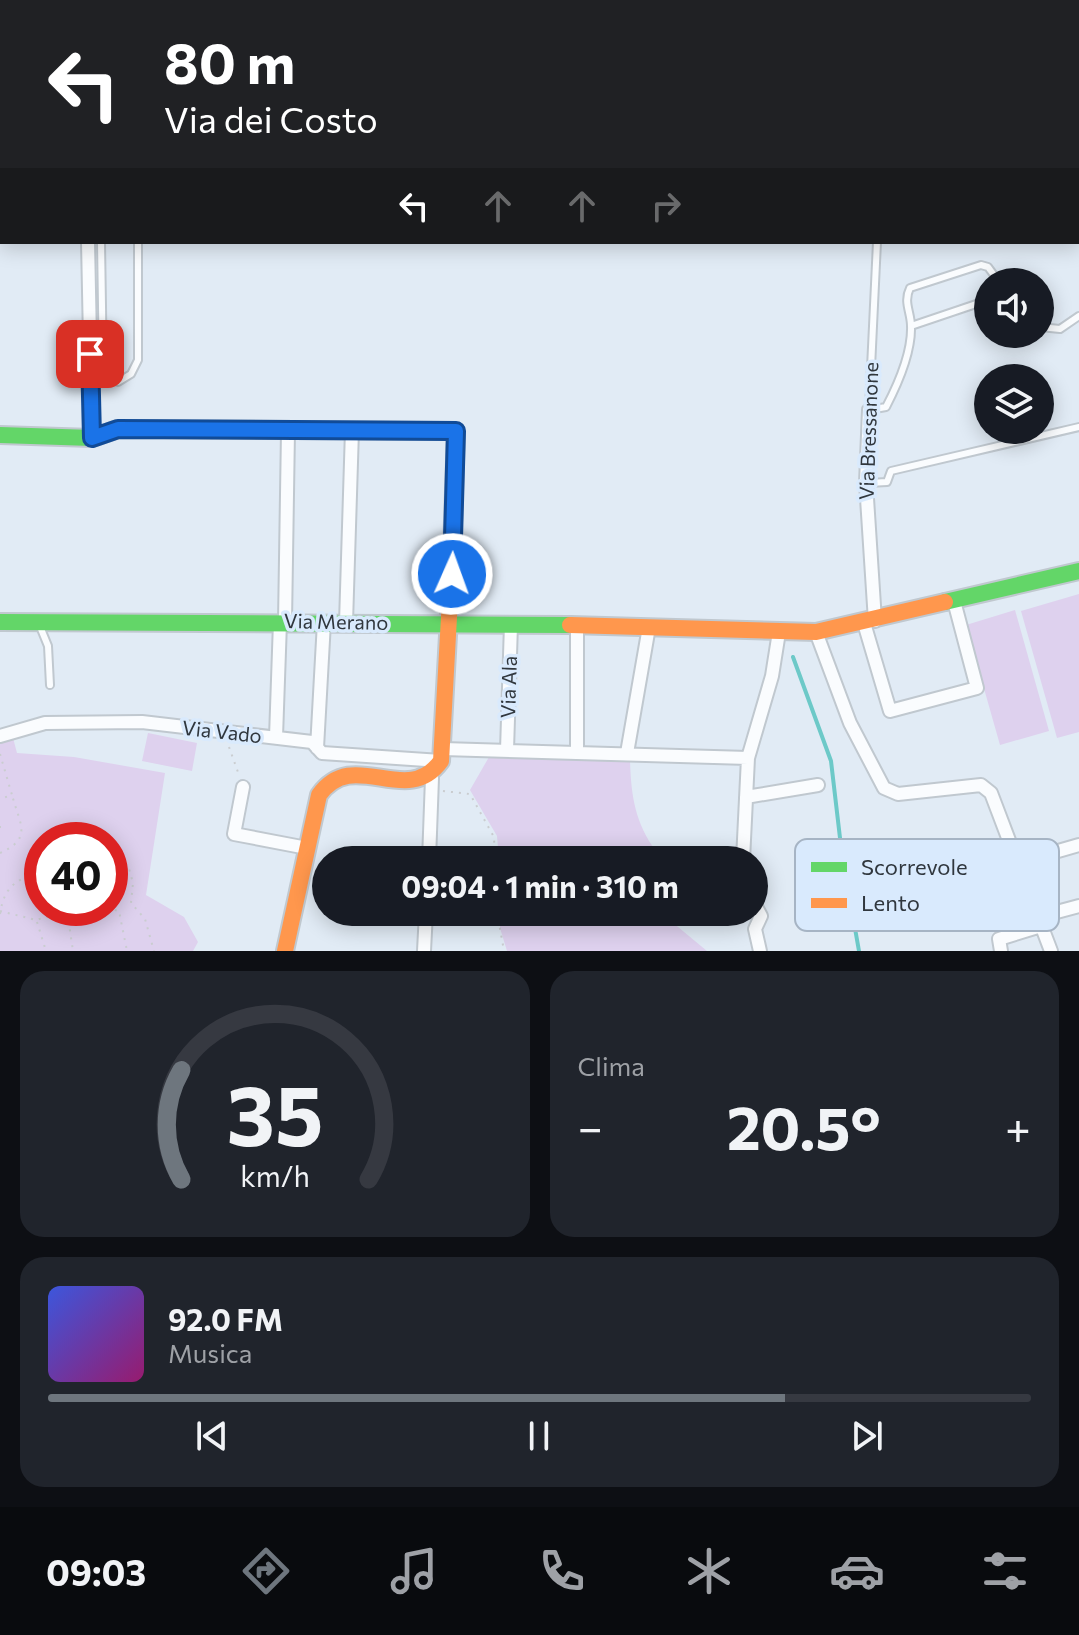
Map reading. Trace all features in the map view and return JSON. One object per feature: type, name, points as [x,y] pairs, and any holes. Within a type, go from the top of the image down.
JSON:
[{"type":"street","points":[[88,244],[92,438]]},
{"type":"street","name":"Via Bressanone","points":[[869,410],[866,483],[869,622]]},
{"type":"street","points":[[0,435],[92,438],[118,429],[456,431],[442,755],[432,784],[430,846]]},
{"type":"street","points":[[346,623],[352,430]]},
{"type":"street","points":[[276,737],[288,431]]},
{"type":"street","name":"Via Merano","points":[[0,622],[324,622],[423,631],[450,624],[511,624],[816,632],[1079,571]]},
{"type":"street","points":[[869,622],[890,711],[977,688],[954,601]]},
{"type":"street","points":[[317,748],[324,622]]},
{"type":"street","name":"Via Ala","points":[[507,750],[511,624]]},
{"type":"street","points":[[577,625],[577,751]]},
{"type":"street","points":[[627,753],[649,627]]},
{"type":"street","points":[[744,846],[748,758],[772,676],[779,632]]},
{"type":"street","points":[[816,632],[850,723],[884,788],[898,794],[981,785],[991,793],[1010,839]]},
{"type":"street","name":"Via Vado","points":[[0,736],[45,723],[142,722],[312,742],[322,753],[442,755],[507,750],[748,758]]},
{"type":"street","points":[[285,951],[319,795],[331,779],[345,774],[432,784]]},
{"type":"street","points":[[746,797],[818,785]]},
{"type":"street","points":[[243,787],[234,834],[307,848]]},
{"type":"street","points":[[1059,851],[1079,845]]},
{"type":"street","points":[[1059,914],[1079,906]]},
{"type":"street","points":[[424,951],[425,926]]},
{"type":"street","points":[[756,926],[760,951]]},
{"type":"street","points":[[1001,951],[999,939],[1018,931]]},
{"type":"street","points":[[1043,931],[1051,951]]},
{"type":"lane","points":[[101,244],[103,370],[107,377],[118,382],[131,374],[138,360],[138,244]]},
{"type":"lane","name":"Via Bressanone","points":[[869,410],[877,244]]},
{"type":"lane","points":[[869,410],[886,407],[905,358],[911,326],[906,297],[910,288],[981,265],[989,268]]},
{"type":"lane","points":[[911,326],[974,305]]},
{"type":"lane","points":[[1054,328],[1060,329],[1079,316]]},
{"type":"lane","points":[[866,483],[887,482],[891,471],[1079,427]]},
{"type":"lane","points":[[37,620],[48,646],[50,685]]},
{"type":"path","points":[[229,745],[243,787]]},
{"type":"path","points":[[0,754],[22,835],[19,843],[0,853]]},
{"type":"path","points":[[432,784],[470,794],[494,837],[494,846]]},
{"type":"path","points":[[0,799],[12,795]]},
{"type":"path","points":[[128,865],[133,883],[131,903],[145,919],[154,951]]},
{"type":"path","points":[[24,879],[7,889],[0,912],[24,917]]},
{"type":"path","points":[[38,926],[46,951]]},
{"type":"path","points":[[69,926],[73,951]]},
{"type":"path","points":[[122,926],[127,951]]},
{"type":"path","points":[[500,926],[504,951]]},
{"type":"shaded area","points":[[1079,594],[1079,732],[1057,738],[1021,611]]},
{"type":"shaded area","points":[[1015,610],[1049,731],[1000,745],[966,625]]},
{"type":"shaded area","points":[[148,733],[197,743],[192,771],[142,761]]},
{"type":"shaded area","points":[[12,734],[17,753],[74,757],[165,773],[146,895],[184,917],[198,942],[193,951],[0,951],[0,741]]},
{"type":"shaded area","points":[[489,757],[630,760],[636,808],[643,830],[653,846],[498,846],[497,836],[470,790]]},
{"type":"shaded area","points":[[677,926],[707,951],[507,951],[500,928]]},
{"type":"waterway","points":[[793,657],[831,761],[840,839]]},
{"type":"waterway","points":[[855,931],[859,951]]},
{"type":"traffic: fast","points":[[0,435],[92,438],[118,429],[456,431],[451,581]]},
{"type":"traffic: fast","points":[[945,602],[1079,571]]},
{"type":"traffic: fast","points":[[0,622],[570,625]]},
{"type":"traffic: slow","points":[[285,951],[319,795],[333,781],[348,776],[412,780],[427,774],[441,761],[451,581]]},
{"type":"traffic: slow","points":[[570,625],[816,632],[945,602]]},
{"type":"route","points":[[90,354],[92,438],[118,429],[456,431],[452,574]]}]
